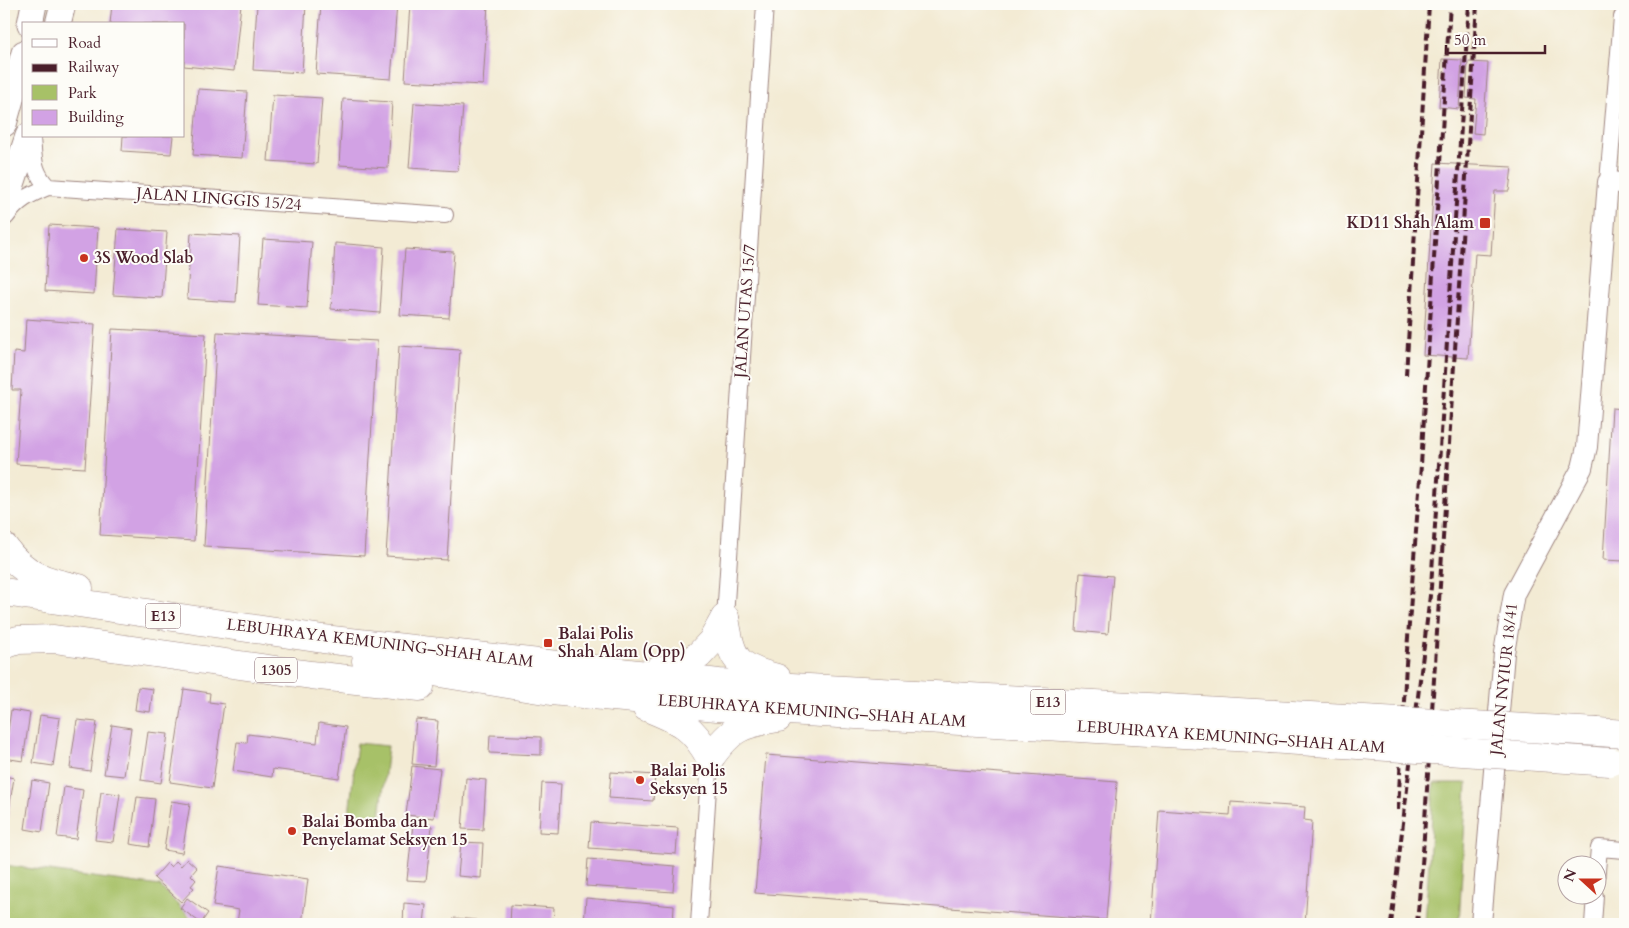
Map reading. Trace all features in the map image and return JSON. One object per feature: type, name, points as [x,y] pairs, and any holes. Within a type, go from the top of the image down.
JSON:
[{"type":"highway","points":[[4,547],[20,566],[33,575],[51,582],[90,590],[400,633],[541,662]]},
{"type":"highway","name":"LEBUHRAYA KEMUNING–SHAH ALAM","points":[[4,592],[322,646],[551,691],[717,707],[817,701],[1272,727],[1625,734]]},
{"type":"highway","name":"LEBUHRAYA KEMUNING–SHAH ALAM","points":[[4,608],[322,646],[541,662],[633,672],[719,683],[817,701]]},
{"type":"highway","points":[[633,672],[677,669],[699,655],[712,641],[725,618]]},
{"type":"highway","points":[[725,618],[729,644],[738,662],[817,701]]},
{"type":"highway","name":"1305","points":[[4,645],[18,640],[54,639],[311,675],[415,687],[551,691]]},
{"type":"highway","points":[[618,697],[657,712],[686,726],[699,738],[710,758],[720,743],[732,731],[817,701]]},
{"type":"highway","name":"LEBUHRAYA KEMUNING–SHAH ALAM","points":[[1272,727],[1618,762]]},
{"type":"main road","points":[[30,22],[34,4]]},
{"type":"main road","points":[[58,22],[63,4]]},
{"type":"main road","points":[[4,124],[22,60]]},
{"type":"main road","points":[[4,208],[29,138]]},
{"type":"street","name":"JALAN UTAS 15/7","points":[[725,618],[765,4]]},
{"type":"street","points":[[1616,183],[1622,17]]},
{"type":"street","points":[[4,220],[15,204],[48,187],[40,179],[34,165],[30,138]]},
{"type":"street","name":"JALAN NYIUR 18/41","points":[[1481,924],[1504,653],[1514,594],[1582,468],[1587,447],[1616,183]]},
{"type":"street","name":"JALAN LINGGIS 15/24","points":[[48,187],[445,214]]},
{"type":"street","points":[[699,924],[710,758]]},
{"type":"street","points":[[1598,856],[1599,848],[1625,850]]},
{"type":"street","points":[[1593,924],[1594,906]]},
{"type":"green space","points":[[357,743],[388,746],[380,818],[349,815]]},
{"type":"green space","points":[[1434,783],[1467,783],[1459,924],[1425,924]]},
{"type":"green space","points":[[4,865],[160,886],[196,924],[4,924]]},
{"type":"building","points":[[112,4],[241,4],[234,71],[185,66],[185,22],[110,22]]},
{"type":"building","points":[[257,4],[306,4],[302,73],[253,70]]},
{"type":"building","points":[[321,4],[397,4],[391,79],[316,74]]},
{"type":"building","points":[[410,4],[488,4],[483,85],[405,81]]},
{"type":"building","points":[[1442,59],[1462,60],[1459,109],[1439,107]]},
{"type":"building","points":[[1468,62],[1488,63],[1483,134],[1473,133],[1476,99],[1466,98]]},
{"type":"building","points":[[198,89],[247,92],[242,158],[193,155]]},
{"type":"building","points":[[273,95],[322,98],[317,164],[268,161]]},
{"type":"building","points":[[343,99],[392,102],[388,168],[339,165]]},
{"type":"building","points":[[414,103],[463,106],[458,171],[409,168]]},
{"type":"building","points":[[123,138],[173,138],[171,154],[122,151]]},
{"type":"building","points":[[1435,163],[1512,167],[1509,191],[1495,191],[1491,255],[1475,254],[1468,358],[1423,355]]},
{"type":"building","points":[[49,225],[98,228],[94,294],[45,291]]},
{"type":"building","points":[[118,229],[167,232],[162,298],[113,295]]},
{"type":"building","points":[[191,233],[240,236],[236,302],[187,299]]},
{"type":"building","points":[[263,239],[312,242],[307,308],[258,305]]},
{"type":"building","points":[[335,243],[384,247],[380,313],[331,309]]},
{"type":"building","points":[[405,249],[454,252],[449,318],[400,315]]},
{"type":"building","points":[[26,319],[95,324],[85,468],[16,464],[21,390],[12,390],[14,352],[24,353]]},
{"type":"building","points":[[112,329],[206,334],[194,541],[100,535]]},
{"type":"building","points":[[217,332],[377,341],[364,556],[204,546]]},
{"type":"building","points":[[399,346],[460,350],[447,560],[386,556]]},
{"type":"building","points":[[1612,408],[1625,409],[1625,561],[1603,560]]},
{"type":"building","points":[[1080,573],[1113,576],[1108,634],[1076,631]]},
{"type":"building","points":[[138,687],[153,689],[150,712],[135,710]]},
{"type":"building","points":[[184,689],[210,693],[209,702],[224,704],[212,788],[170,782]]},
{"type":"building","points":[[11,710],[30,713],[23,761],[4,758]]},
{"type":"building","points":[[40,715],[60,718],[53,766],[33,763]]},
{"type":"building","points":[[416,719],[438,721],[434,766],[412,764]]},
{"type":"building","points":[[77,720],[97,722],[90,771],[70,768]]},
{"type":"building","points":[[319,723],[346,727],[339,778],[273,769],[272,777],[233,771],[237,742],[247,743],[248,734],[317,743]]},
{"type":"building","points":[[112,725],[131,728],[124,776],[104,774]]},
{"type":"building","points":[[148,732],[168,734],[161,783],[141,780]]},
{"type":"building","points":[[490,735],[541,737],[541,755],[489,753]]},
{"type":"building","points":[[766,755],[1117,782],[1106,920],[755,893]]},
{"type":"building","points":[[412,766],[440,769],[434,818],[406,815]]},
{"type":"building","points":[[611,772],[655,775],[653,801],[609,798]]},
{"type":"building","points":[[4,776],[14,778],[6,827],[4,826]]},
{"type":"building","points":[[466,778],[486,780],[483,830],[462,829]]},
{"type":"building","points":[[32,780],[49,783],[42,832],[25,829]]},
{"type":"building","points":[[542,783],[561,784],[558,833],[539,832]]},
{"type":"building","points":[[64,787],[83,790],[76,839],[57,837]]},
{"type":"building","points":[[101,792],[120,794],[113,842],[95,840]]},
{"type":"building","points":[[137,797],[155,799],[149,847],[130,844]]},
{"type":"building","points":[[171,801],[190,804],[182,853],[164,850]]},
{"type":"building","points":[[1231,802],[1305,807],[1304,820],[1312,821],[1305,924],[1151,924],[1159,810],[1230,815]]},
{"type":"building","points":[[591,822],[678,828],[676,854],[589,848]]},
{"type":"building","points":[[413,824],[432,826],[426,881],[407,880]]},
{"type":"building","points":[[461,842],[483,843],[481,878],[458,876]]},
{"type":"building","points":[[187,859],[197,868],[191,875],[196,880],[191,886],[194,888],[181,902],[154,878],[167,863],[171,867],[176,861],[181,866]]},
{"type":"building","points":[[588,859],[675,866],[673,892],[586,886]]},
{"type":"building","points":[[219,866],[308,879],[302,924],[237,923],[239,910],[213,906]]},
{"type":"building","points":[[187,898],[208,913],[201,923],[180,908]]},
{"type":"building","points":[[586,898],[674,906],[673,924],[584,923]]},
{"type":"building","points":[[404,903],[426,905],[424,924],[403,924]]},
{"type":"building","points":[[511,905],[554,908],[553,924],[510,924]]},
{"type":"building","points":[[454,918],[477,920],[477,924],[454,924]]},
{"type":"railway","points":[[1406,375],[1429,4]]},
{"type":"railway","points":[[1398,810],[1450,4]]},
{"type":"railway","points":[[1391,924],[1431,587],[1469,4]]},
{"type":"railway","points":[[1417,924],[1477,4]]},
{"type":"place","name":"KD11 Shah Alam","points":[[1485,223]]},
{"type":"place","name":"3S Wood Slab","points":[[84,258]]},
{"type":"place","name":"Balai Polis Shah Alam (Opp)","points":[[548,643]]},
{"type":"place","name":"Balai Polis Seksyen 15","points":[[640,780]]},
{"type":"place","name":"Balai Bomba dan Penyelamat Seksyen 15","points":[[292,831]]}]
